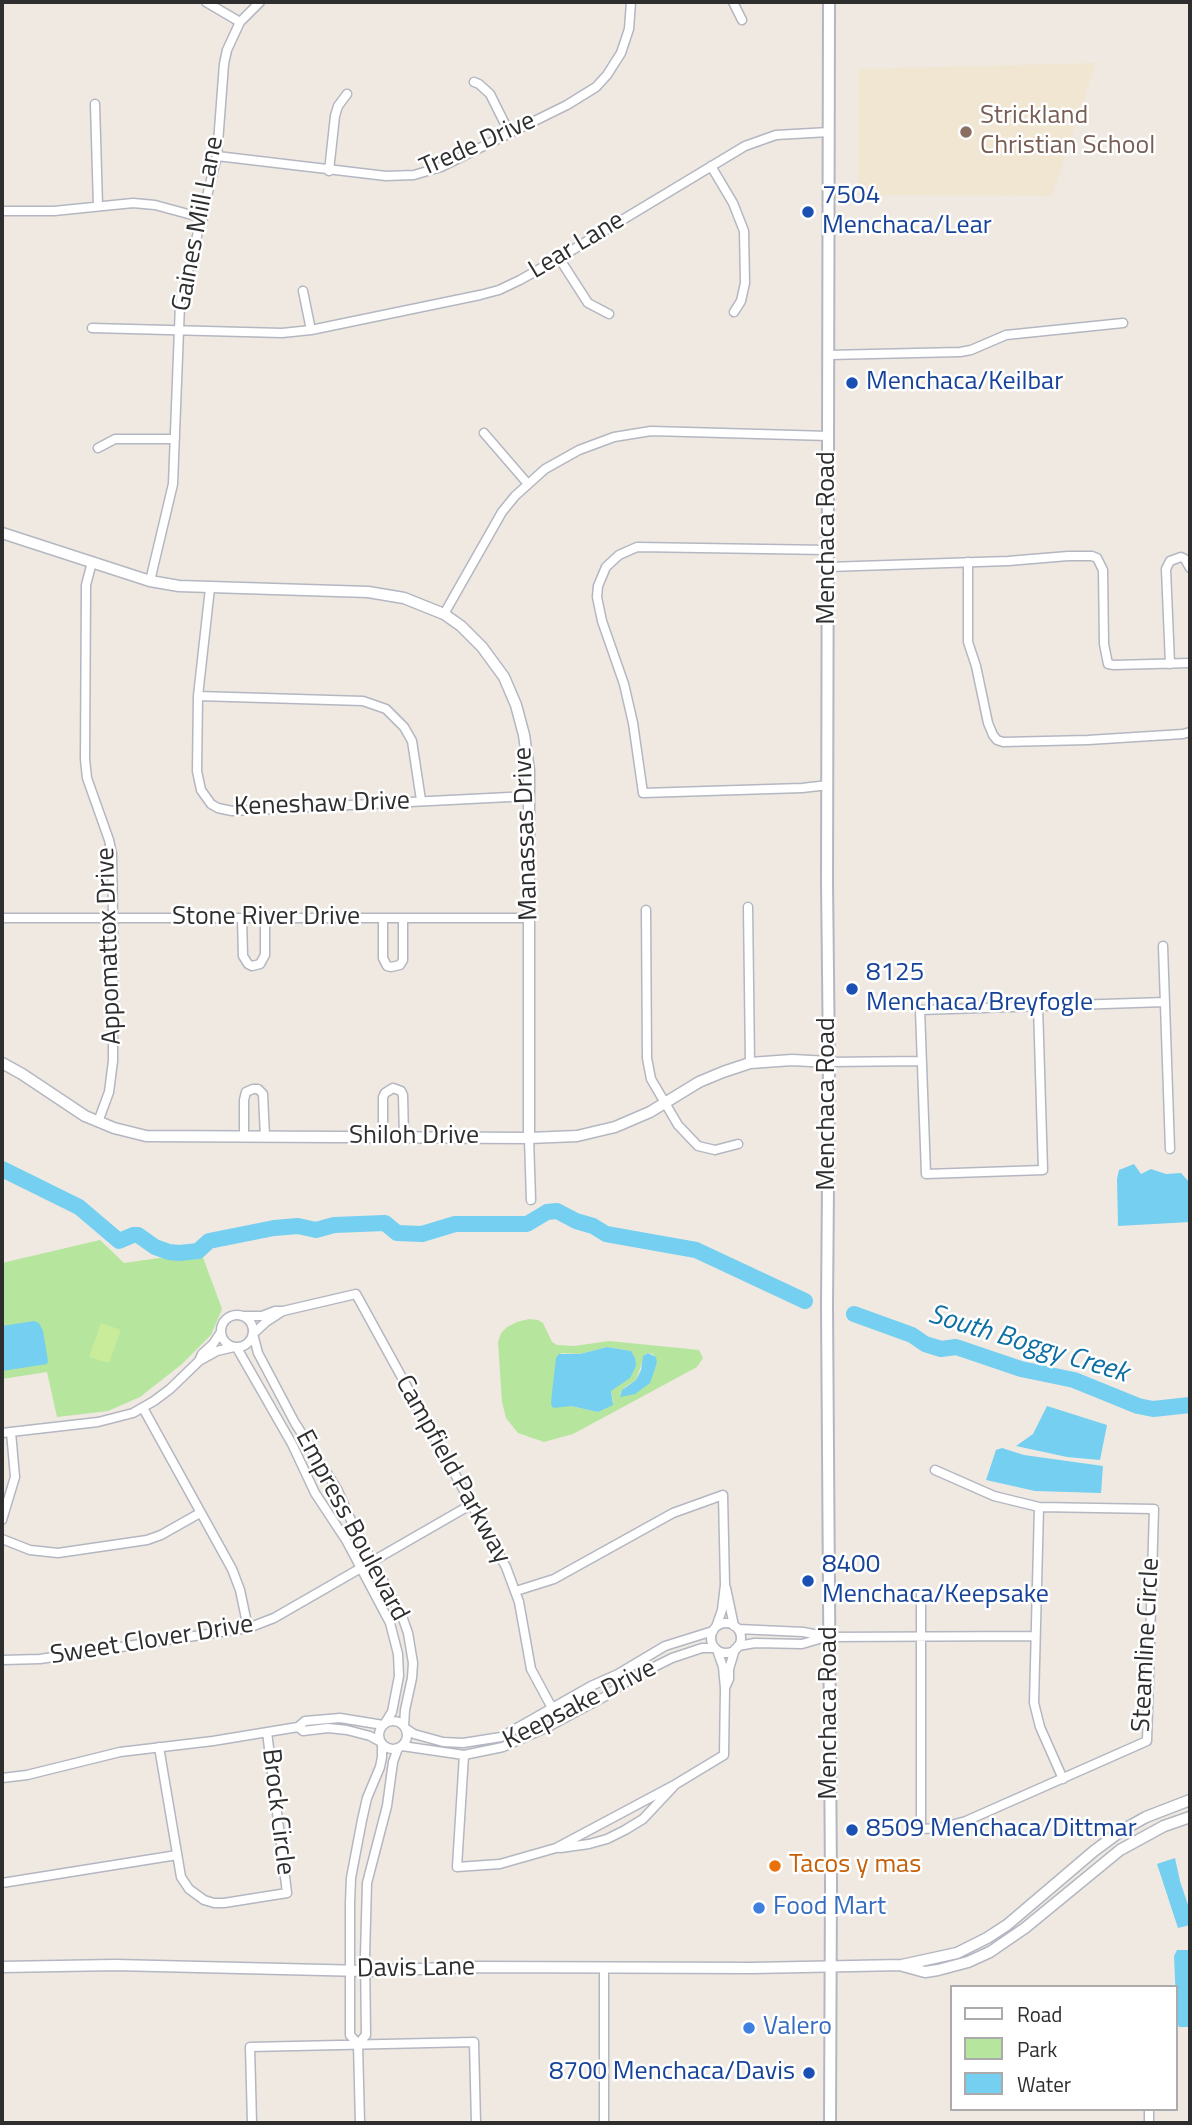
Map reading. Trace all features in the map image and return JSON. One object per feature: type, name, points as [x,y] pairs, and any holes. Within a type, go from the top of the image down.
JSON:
[{"type":"main road","name":"Menchaca Road","points":[[829,2],[827,1306],[830,2123]]},
{"type":"street","points":[[206,2],[240,22]]},
{"type":"street","name":"Gaines Mill Lane","points":[[150,581],[171,497],[183,288],[217,156],[224,64],[227,50],[240,22],[260,2]]},
{"type":"street","name":"Trede Drive","points":[[217,156],[386,176],[414,175],[441,167],[584,96],[607,75],[621,53],[629,29],[631,2]]},
{"type":"street","points":[[733,2],[742,20]]},
{"type":"street","points":[[474,82],[490,94],[510,134]]},
{"type":"street","points":[[329,171],[335,116],[338,106],[347,94]]},
{"type":"street","points":[[95,104],[97,206]]},
{"type":"street","name":"Lear Lane","points":[[92,328],[267,333],[311,330],[480,295],[520,280],[745,146],[789,133],[829,132]]},
{"type":"street","points":[[711,166],[733,202],[744,231],[745,283],[741,301],[734,312]]},
{"type":"street","points":[[2,211],[54,211],[133,203],[155,205],[203,218]]},
{"type":"street","points":[[559,258],[587,303],[609,314]]},
{"type":"street","points":[[303,291],[311,330]]},
{"type":"street","points":[[828,355],[960,352],[1006,335],[1123,323]]},
{"type":"street","points":[[444,614],[502,512],[545,469],[579,450],[630,433],[664,430],[829,436]]},
{"type":"street","points":[[484,433],[528,484]]},
{"type":"street","points":[[98,448],[115,439],[175,439]]},
{"type":"street","name":"Manassas Drive","points":[[2,535],[150,581],[179,586],[385,594],[422,604],[444,614],[461,625],[495,663],[510,690],[528,755],[531,1200]]},
{"type":"street","points":[[828,550],[637,547],[619,555],[606,567],[598,586],[597,597],[624,684],[643,793],[828,785]]},
{"type":"street","points":[[828,567],[1092,556],[1097,558],[1102,570],[1104,644],[1108,663],[1190,663]]},
{"type":"street","points":[[1170,664],[1167,564],[1174,558],[1181,557],[1190,568]]},
{"type":"street","name":"Appomattox Drive","points":[[92,562],[86,585],[85,759],[88,778],[112,854],[113,918],[113,1061],[109,1092],[98,1122]]},
{"type":"street","points":[[968,562],[968,642],[988,723],[997,740],[1088,740],[1190,732]]},
{"type":"street","name":"Keneshaw Drive","points":[[211,588],[198,696],[197,771],[206,797],[218,808],[232,811],[529,796]]},
{"type":"street","points":[[198,696],[363,701],[386,709],[404,727],[412,741],[421,800]]},
{"type":"street","points":[[748,907],[750,1063]]},
{"type":"street","points":[[646,910],[647,1058],[651,1079],[684,1133],[698,1146],[715,1150],[738,1144]]},
{"type":"street","name":"Stone River Drive","points":[[2,918],[530,918]]},
{"type":"street","points":[[242,918],[243,956],[252,966],[260,964],[265,955],[265,918]]},
{"type":"street","points":[[383,918],[383,958],[387,966],[391,967],[400,965],[403,960],[403,919]]},
{"type":"street","points":[[1163,946],[1170,1149]]},
{"type":"street","points":[[1038,1006],[1043,1170],[926,1174],[920,1010],[1038,1006],[1165,1002]]},
{"type":"street","name":"Shiloh Drive","points":[[2,1063],[98,1122],[146,1136],[556,1138],[597,1132],[635,1119],[699,1082],[750,1063],[774,1060],[829,1062]]},
{"type":"street","points":[[829,1062],[922,1061]]},
{"type":"street","points":[[244,1138],[244,1100],[246,1092],[253,1088],[263,1094],[265,1137]]},
{"type":"street","points":[[383,1137],[383,1097],[393,1088],[401,1091],[403,1095],[404,1137]]},
{"type":"street","name":"Campfield Parkway","points":[[244,1316],[255,1317],[356,1294],[495,1545],[516,1591],[531,1669],[559,1721]]},
{"type":"street","name":"Campfield Parkway","points":[[254,1334],[283,1311]]},
{"type":"street","points":[[2,1520],[15,1478],[6,1433],[112,1419],[143,1408],[170,1389],[199,1361],[217,1352],[249,1343],[254,1334],[252,1323],[244,1316],[228,1318],[213,1344],[202,1354],[199,1361]]},
{"type":"street","points":[[221,1332],[225,1342],[236,1347]]},
{"type":"street","name":"Empress Boulevard","points":[[254,1334],[258,1353],[295,1423],[337,1489],[354,1527],[402,1616],[412,1651],[412,1678],[405,1710],[405,1727]]},
{"type":"street","name":"Empress Boulevard","points":[[236,1347],[292,1444],[315,1493],[346,1540],[390,1623],[398,1654],[397,1696],[392,1712],[384,1724]]},
{"type":"street","points":[[143,1408],[237,1580],[248,1628]]},
{"type":"street","name":"Steamline Circle","points":[[921,1594],[921,1829],[940,1828],[966,1821],[1147,1741],[1154,1509],[1039,1507],[994,1496],[935,1470]]},
{"type":"street","points":[[516,1591],[554,1579],[673,1513],[723,1495],[725,1585],[722,1610],[711,1640],[723,1667],[724,1755],[676,1784],[556,1848]]},
{"type":"street","name":"Sweet Clover Drive","points":[[5,1658],[40,1659],[248,1628],[274,1618],[472,1504]]},
{"type":"street","points":[[1039,1507],[1034,1690],[1036,1715],[1063,1779]]},
{"type":"street","points":[[2,1539],[30,1550],[58,1553],[147,1540],[200,1513]]},
{"type":"street","points":[[724,1688],[740,1639],[725,1585]]},
{"type":"street","points":[[715,1629],[725,1623],[736,1628],[803,1632],[829,1637],[1035,1636]]},
{"type":"street","name":"Keepsake Drive","points":[[405,1727],[414,1734],[443,1742],[463,1743],[501,1737],[665,1646],[715,1629]]},
{"type":"street","points":[[716,1649],[729,1652],[737,1647],[755,1643],[802,1644],[829,1637]]},
{"type":"street","name":"Keepsake Drive","points":[[400,1747],[464,1755],[503,1747],[559,1721],[671,1658],[702,1648],[716,1649]]},
{"type":"street","points":[[2,1778],[27,1775],[120,1752],[298,1727],[305,1721],[327,1718],[384,1724],[394,1721],[405,1727],[407,1737],[393,1762],[387,1806],[367,1883],[366,2035],[358,2045]]},
{"type":"street","points":[[360,2123],[358,2045],[350,2035],[351,1878],[367,1798],[382,1757],[379,1730],[384,1724]]},
{"type":"street","points":[[298,1727],[303,1731],[328,1728],[346,1730],[370,1736],[389,1749],[400,1747]]},
{"type":"street","name":"Brock Circle","points":[[159,1747],[179,1870],[185,1884],[195,1895],[214,1903],[224,1903],[287,1893],[267,1732]]},
{"type":"street","points":[[464,1755],[457,1867],[500,1864],[556,1848],[607,1839],[643,1819],[676,1784]]},
{"type":"street","points":[[902,1965],[941,1958],[971,1948],[1007,1925],[1107,1841],[1146,1817],[1190,1800]]},
{"type":"street","points":[[902,1965],[925,1972],[968,1962],[1007,1941],[1127,1845],[1190,1816]]},
{"type":"street","points":[[1065,1894],[1077,1878],[1112,1850],[1113,1845],[1107,1841]]},
{"type":"street","points":[[2,1883],[177,1855]]},
{"type":"street","name":"Davis Lane","points":[[2,1968],[115,1965],[365,1971],[902,1965]]},
{"type":"street","points":[[604,1968],[604,2123]]},
{"type":"street","points":[[251,2123],[250,2047],[474,2042],[476,2123]]},
{"type":"shaded area","name":"Strickland Christian School","points":[[1096,63],[1052,196],[858,195],[858,69]]},
{"type":"green space","points":[[100,1240],[124,1263],[201,1252],[222,1309],[211,1335],[182,1364],[140,1397],[108,1411],[57,1417],[47,1372],[2,1379],[2,1263]]},
{"type":"green space","points":[[538,1320],[543,1323],[552,1342],[557,1345],[574,1346],[609,1341],[699,1350],[703,1358],[697,1367],[573,1434],[544,1442],[518,1433],[506,1418],[502,1402],[498,1342],[501,1333],[517,1322]],"holes":[[[607,1347],[631,1351],[611,1391],[613,1402],[598,1412],[571,1406],[561,1353],[580,1354]],[[645,1354],[653,1354],[657,1363],[654,1371],[619,1395],[636,1380]]]},
{"type":"green space","points":[[101,1323],[121,1330],[109,1363],[89,1357]]},
{"type":"water","points":[[1134,1164],[1141,1174],[1151,1169],[1166,1174],[1181,1173],[1190,1183],[1190,1222],[1118,1226],[1119,1170]]},
{"type":"water","points":[[34,1321],[39,1323],[43,1331],[47,1364],[2,1371],[2,1326]]},
{"type":"water","points":[[607,1347],[631,1351],[636,1366],[630,1378],[611,1391],[613,1405],[598,1412],[571,1406],[553,1408],[552,1392],[556,1358],[559,1354],[580,1354]]},
{"type":"water","points":[[648,1353],[656,1357],[657,1363],[650,1383],[635,1394],[620,1397],[622,1390],[636,1380],[643,1356]]},
{"type":"water","points":[[1047,1406],[1107,1425],[1100,1460],[1067,1457],[1016,1446],[1033,1434]]},
{"type":"water","points":[[1002,1448],[1024,1455],[1103,1466],[1101,1493],[1035,1491],[986,1480],[996,1450]]},
{"type":"water","points":[[1175,1858],[1190,1911],[1190,1925],[1178,1928],[1157,1864]]},
{"type":"water","points":[[1177,1950],[1190,1950],[1190,2027],[1178,2025],[1178,1985],[1175,1985],[1174,1956]]},
{"type":"waterway","name":"South Boggy Creek","points":[[2,1169],[79,1207],[119,1241],[138,1235],[155,1247],[169,1252],[198,1251],[209,1241],[274,1228],[298,1226],[316,1230],[334,1225],[385,1223],[397,1233],[422,1234],[455,1224],[527,1224],[547,1212],[557,1211],[606,1234],[696,1250],[805,1301]]},
{"type":"waterway","name":"South Boggy Creek","points":[[854,1314],[912,1335],[925,1344],[941,1349],[956,1347],[1021,1369],[1074,1380],[1138,1406],[1153,1409],[1190,1405]]},
{"type":"place","name":"Strickland Christian School","points":[[966,132]]},
{"type":"place","name":"7504 Menchaca/Lear","points":[[808,212]]},
{"type":"place","name":"Menchaca/Keilbar","points":[[852,383]]},
{"type":"place","name":"8125 Menchaca/Breyfogle","points":[[852,989]]},
{"type":"place","name":"8400 Menchaca/Keepsake","points":[[808,1581]]},
{"type":"place","name":"8509 Menchaca/Dittmar","points":[[852,1830]]},
{"type":"place","name":"Tacos y mas","points":[[775,1866]]},
{"type":"place","name":"Food Mart","points":[[759,1908]]},
{"type":"place","name":"Valero","points":[[749,2028]]},
{"type":"place","name":"8700 Menchaca/Davis","points":[[809,2073]]}]
